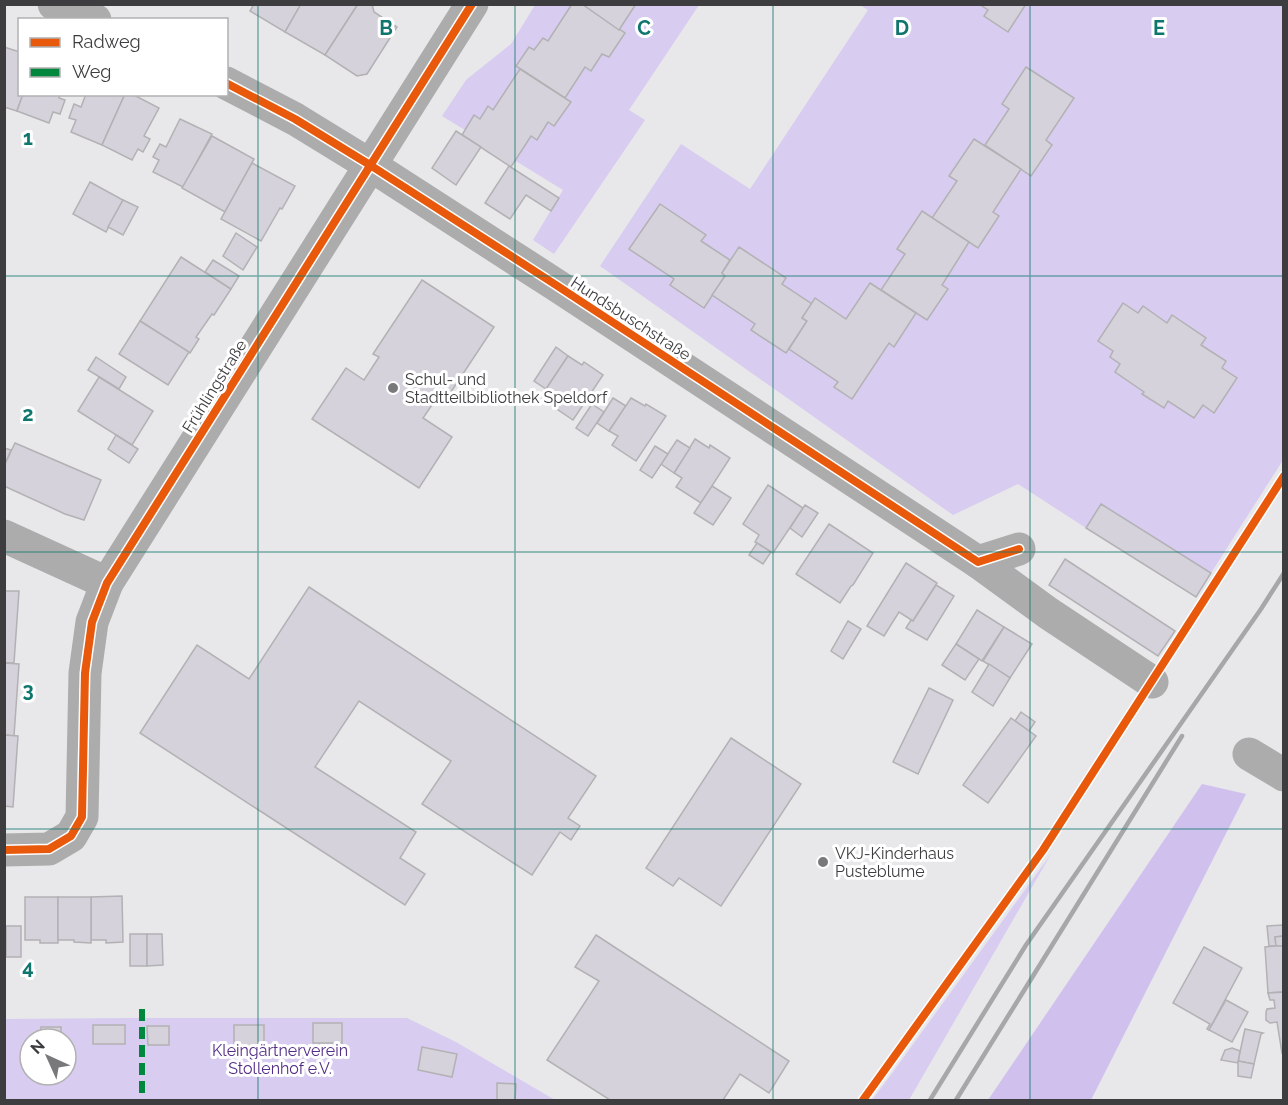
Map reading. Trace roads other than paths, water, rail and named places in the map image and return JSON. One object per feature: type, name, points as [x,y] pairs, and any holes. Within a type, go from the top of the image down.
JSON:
[{"type":"street","points":[[54,4],[89,18]]},
{"type":"street","name":"Frühlingstraße","points":[[4,850],[49,849],[71,836],[82,817],[85,673],[92,622],[107,582],[472,4]]},
{"type":"street","name":"Hundsbuschstraße","points":[[228,84],[295,119],[370,165],[978,562],[1048,613],[1152,682]]},
{"type":"street","points":[[4,536],[107,582]]},
{"type":"street","points":[[978,562],[1019,549]]},
{"type":"street","points":[[1249,754],[1284,775]]},
{"type":"railway","points":[[930,1100],[1026,945],[1284,573]]},
{"type":"railway","points":[[956,1100],[1182,736]]},
{"type":"place","name":"Schul- und Stadtteilbibliothek Speldorf","points":[[393,388]]},
{"type":"place","name":"VKJ-Kinderhaus Pusteblume","points":[[823,862]]},
{"type":"park label","name":"Kleingärtnerverein Stollenhof e.V.","points":[[280,1059]]}]
